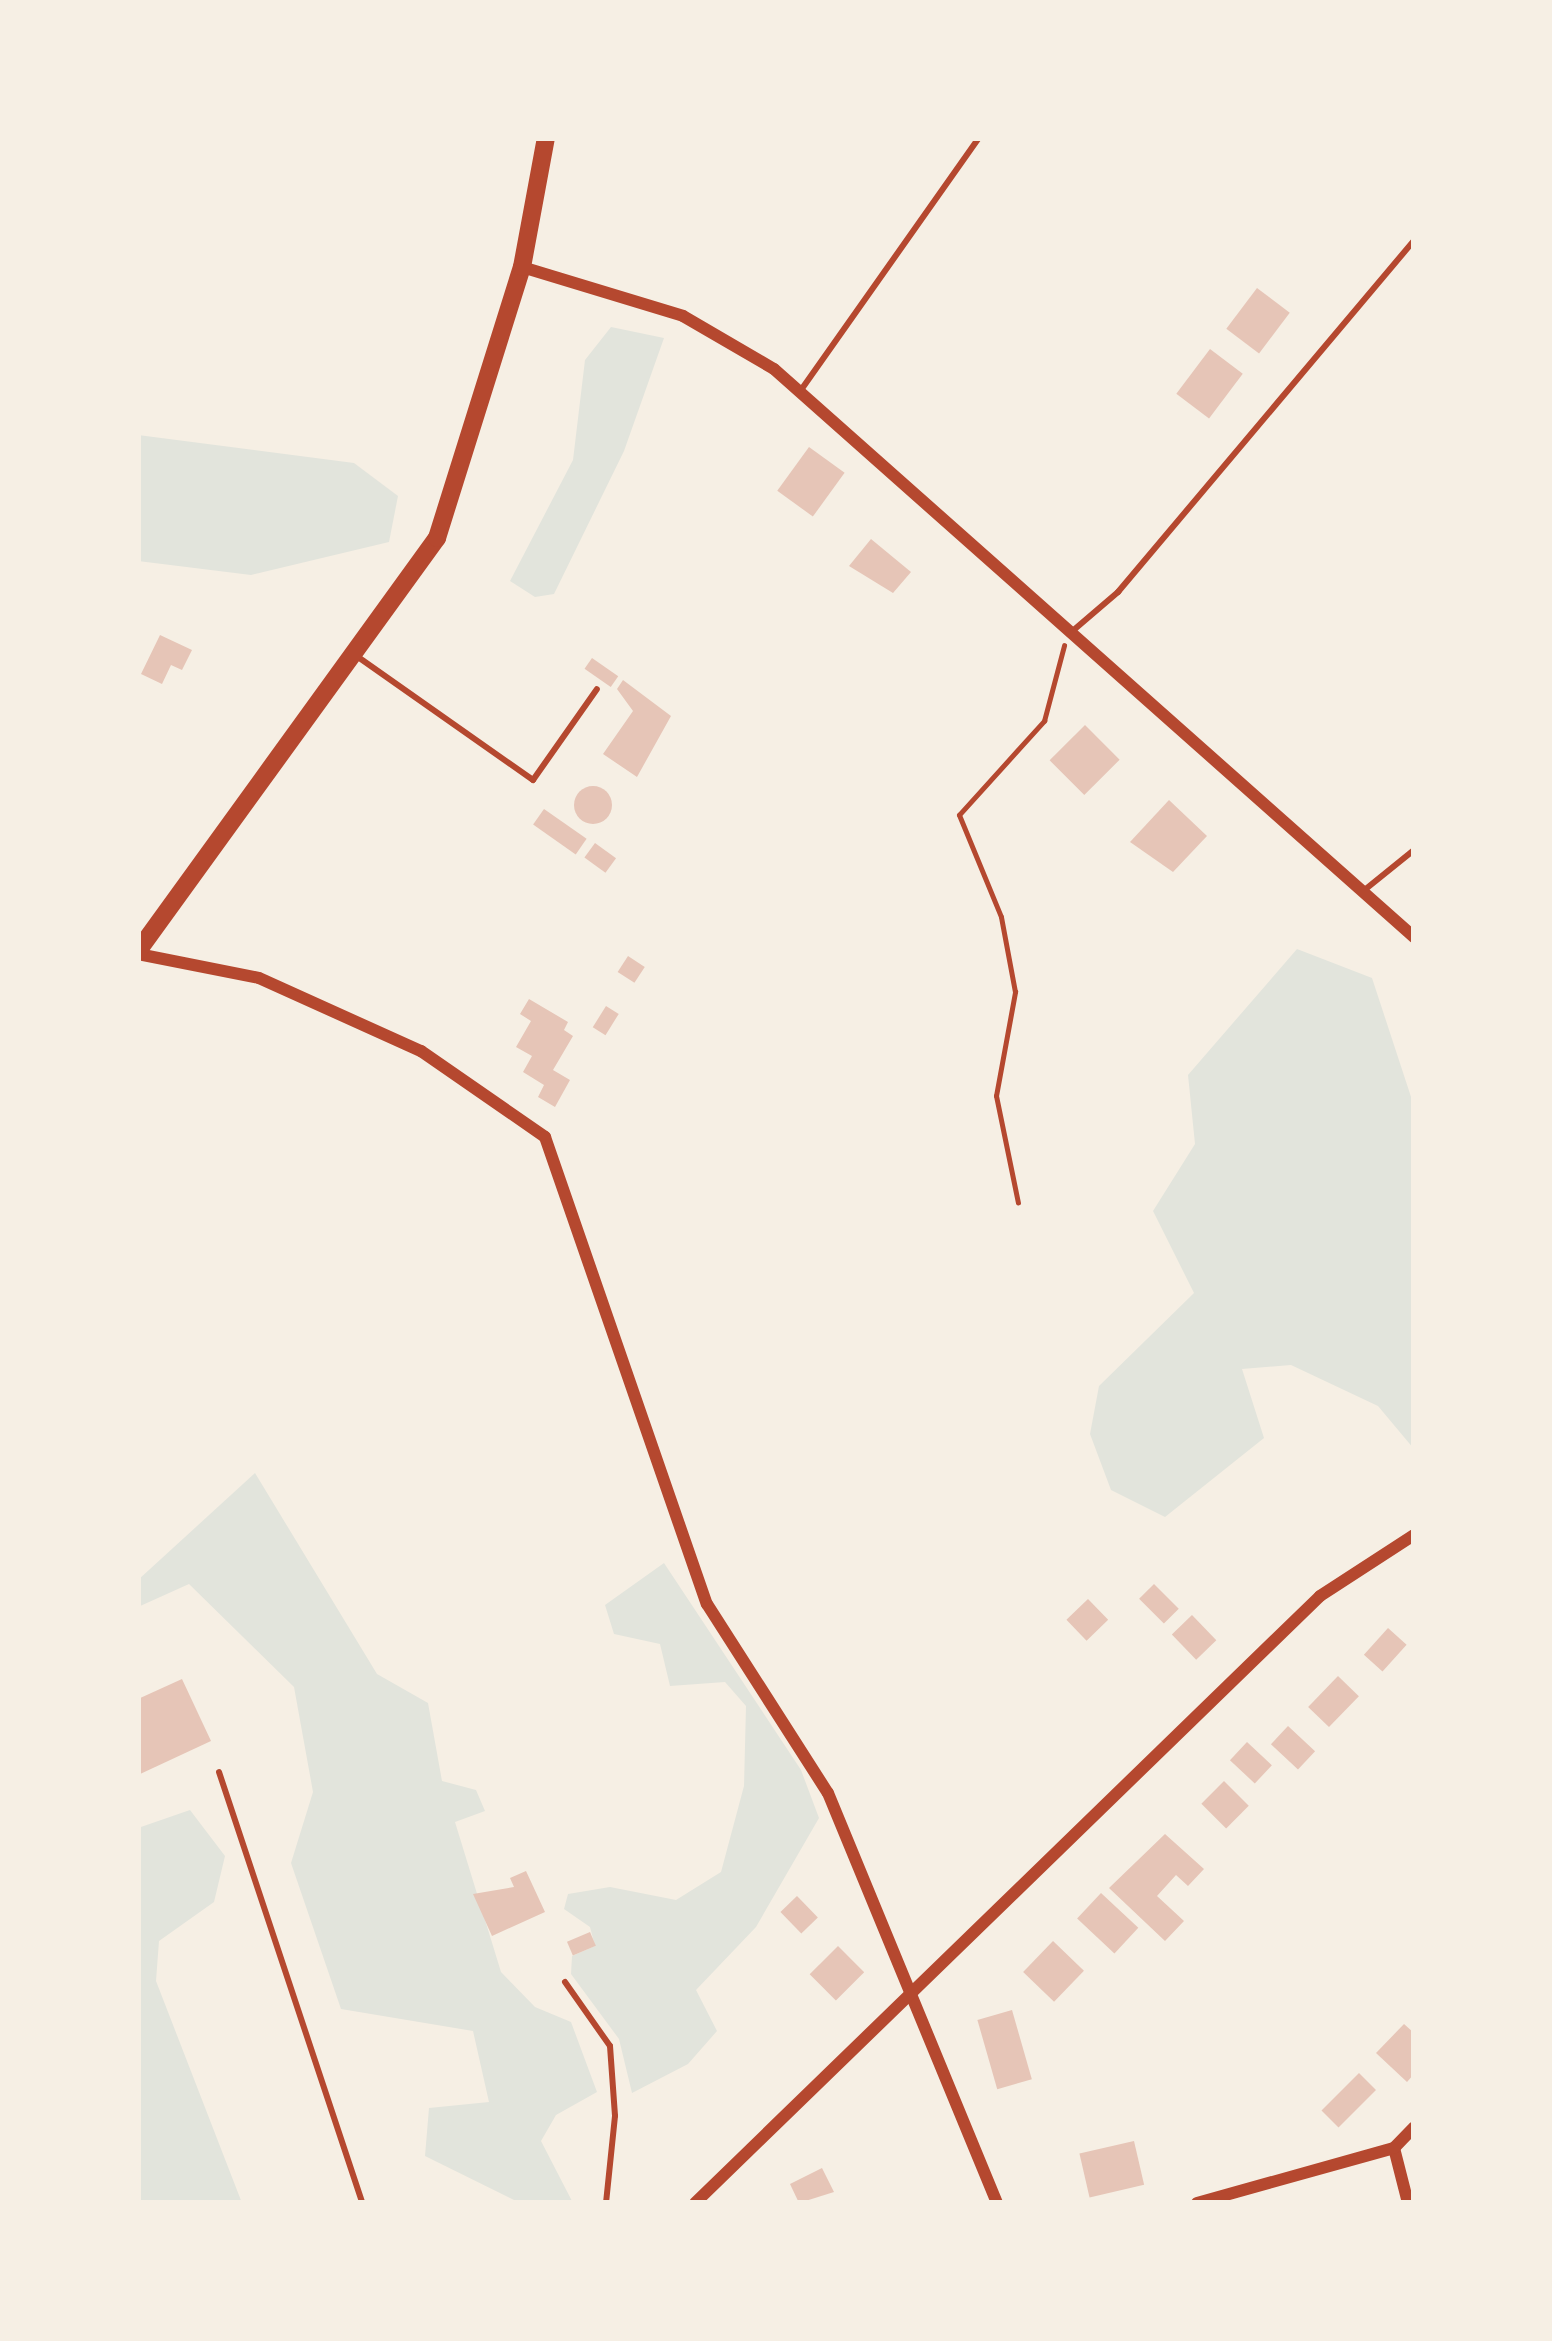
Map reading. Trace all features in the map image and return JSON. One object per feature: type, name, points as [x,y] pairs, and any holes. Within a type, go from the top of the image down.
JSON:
[{"type":"main road","points":[[138,952],[357,656],[437,538],[522,267],[546,138]]},
{"type":"street","points":[[522,267],[683,316],[774,369],[1067,635],[1414,937]]},
{"type":"street","points":[[138,952],[279,987],[421,1051],[545,1137],[707,1604],[828,1793],[916,1997],[997,2203]]},
{"type":"street","points":[[695,2203],[916,1997],[1320,1596],[1414,1535]]},
{"type":"street","points":[[1197,2203],[1394,2147],[1414,2127]]},
{"type":"street","points":[[1394,2147],[1408,2203]]},
{"type":"lane","points":[[799,393],[979,138]]},
{"type":"lane","points":[[1067,635],[1118,592],[1414,240]]},
{"type":"lane","points":[[357,656],[533,780],[597,689]]},
{"type":"lane","points":[[1362,892],[1414,850]]},
{"type":"lane","points":[[219,1772],[362,2203]]},
{"type":"lane","points":[[565,1982],[610,2046],[616,2116],[606,2203]]},
{"type":"path","points":[[1018,1203],[996,1096],[1015,992],[1001,917],[958,815],[1044,722],[1067,635]]},
{"type":"shaded area","points":[[611,327],[664,338],[624,451],[554,594],[535,597],[510,581],[573,460],[585,360]]},
{"type":"shaded area","points":[[138,435],[354,463],[398,496],[389,542],[251,575],[138,561]]},
{"type":"shaded area","points":[[1297,949],[1372,978],[1414,1106],[1414,1449],[1378,1406],[1291,1365],[1242,1369],[1264,1438],[1165,1517],[1111,1490],[1090,1434],[1099,1386],[1194,1293],[1153,1211],[1195,1144],[1188,1075]]},
{"type":"shaded area","points":[[255,1473],[377,1674],[428,1703],[442,1781],[476,1790],[485,1811],[455,1822],[501,1972],[535,2007],[571,2022],[597,2092],[556,2115],[541,2141],[573,2203],[520,2203],[425,2156],[429,2108],[489,2102],[473,2031],[341,2009],[291,1863],[313,1792],[294,1687],[189,1584],[138,1607],[138,1580]]},
{"type":"shaded area","points":[[664,1563],[801,1770],[819,1818],[756,1927],[696,1990],[717,2031],[688,2064],[632,2093],[619,2039],[571,1974],[572,1956],[595,1946],[590,1927],[564,1909],[568,1894],[610,1887],[676,1900],[721,1872],[744,1786],[746,1706],[725,1682],[670,1686],[660,1644],[614,1634],[605,1605]]},
{"type":"shaded area","points":[[190,1810],[225,1856],[214,1902],[159,1941],[156,1981],[242,2203],[138,2203],[138,1828]]},
{"type":"building","points":[[1257,288],[1290,313],[1259,353],[1226,329]]},
{"type":"building","points":[[1210,349],[1243,374],[1209,418],[1176,394]]},
{"type":"building","points":[[809,447],[845,473],[813,517],[777,491]]},
{"type":"building","points":[[871,539],[911,572],[893,593],[849,566]]},
{"type":"building","points":[[160,635],[192,650],[182,670],[171,665],[162,684],[141,674]]},
{"type":"building","points":[[592,658],[618,676],[611,687],[585,669]]},
{"type":"building","points":[[623,680],[671,716],[637,777],[603,754],[633,711],[617,689]]},
{"type":"building","points":[[1085,725],[1120,760],[1084,795],[1050,760]]},
{"type":"building","points":[[593,786],[607,791],[612,805],[607,819],[593,824],[579,819],[574,805],[579,791]]},
{"type":"building","points":[[1169,800],[1207,836],[1173,872],[1130,842]]},
{"type":"building","points":[[544,809],[587,839],[576,854],[533,825]]},
{"type":"building","points":[[595,843],[616,858],[605,873],[584,858]]},
{"type":"building","points":[[628,956],[645,967],[634,983],[618,972]]},
{"type":"building","points":[[529,999],[568,1022],[564,1030],[573,1036],[553,1070],[570,1080],[555,1107],[538,1097],[544,1085],[523,1072],[532,1056],[516,1047],[531,1021],[520,1014]]},
{"type":"building","points":[[606,1006],[619,1014],[605,1035],[593,1027]]},
{"type":"building","points":[[1154,1584],[1179,1609],[1164,1624],[1139,1599]]},
{"type":"building","points":[[1088,1599],[1108,1620],[1087,1641],[1066,1620]]},
{"type":"building","points":[[1192,1615],[1216,1640],[1196,1660],[1172,1634]]},
{"type":"building","points":[[1388,1628],[1407,1645],[1382,1671],[1364,1655]]},
{"type":"building","points":[[1338,1676],[1359,1696],[1329,1727],[1308,1707]]},
{"type":"building","points":[[182,1679],[211,1741],[138,1775],[138,1699]]},
{"type":"building","points":[[1288,1726],[1315,1751],[1298,1770],[1271,1744]]},
{"type":"building","points":[[1247,1742],[1272,1765],[1255,1783],[1230,1760]]},
{"type":"building","points":[[1224,1781],[1249,1806],[1226,1828],[1201,1804]]},
{"type":"building","points":[[1165,1834],[1204,1869],[1188,1886],[1176,1875],[1157,1896],[1184,1921],[1165,1941],[1109,1888]]},
{"type":"building","points":[[526,1871],[545,1912],[492,1936],[473,1894],[514,1887],[510,1878]]},
{"type":"building","points":[[1101,1893],[1138,1928],[1114,1953],[1077,1919]]},
{"type":"building","points":[[797,1896],[818,1918],[801,1934],[780,1912]]},
{"type":"building","points":[[590,1932],[596,1946],[573,1956],[567,1942]]},
{"type":"building","points":[[1053,1941],[1084,1971],[1054,2002],[1023,1972]]},
{"type":"building","points":[[838,1946],[864,1972],[836,2000],[810,1974]]},
{"type":"building","points":[[1012,2010],[1032,2079],[997,2089],[977,2020]]},
{"type":"building","points":[[1404,2024],[1414,2033],[1414,2074],[1407,2082],[1376,2053]]},
{"type":"building","points":[[1359,2073],[1376,2090],[1338,2127],[1322,2110]]},
{"type":"building","points":[[1134,2141],[1144,2185],[1090,2197],[1079,2154]]},
{"type":"building","points":[[822,2168],[834,2192],[799,2203],[790,2184]]}]
